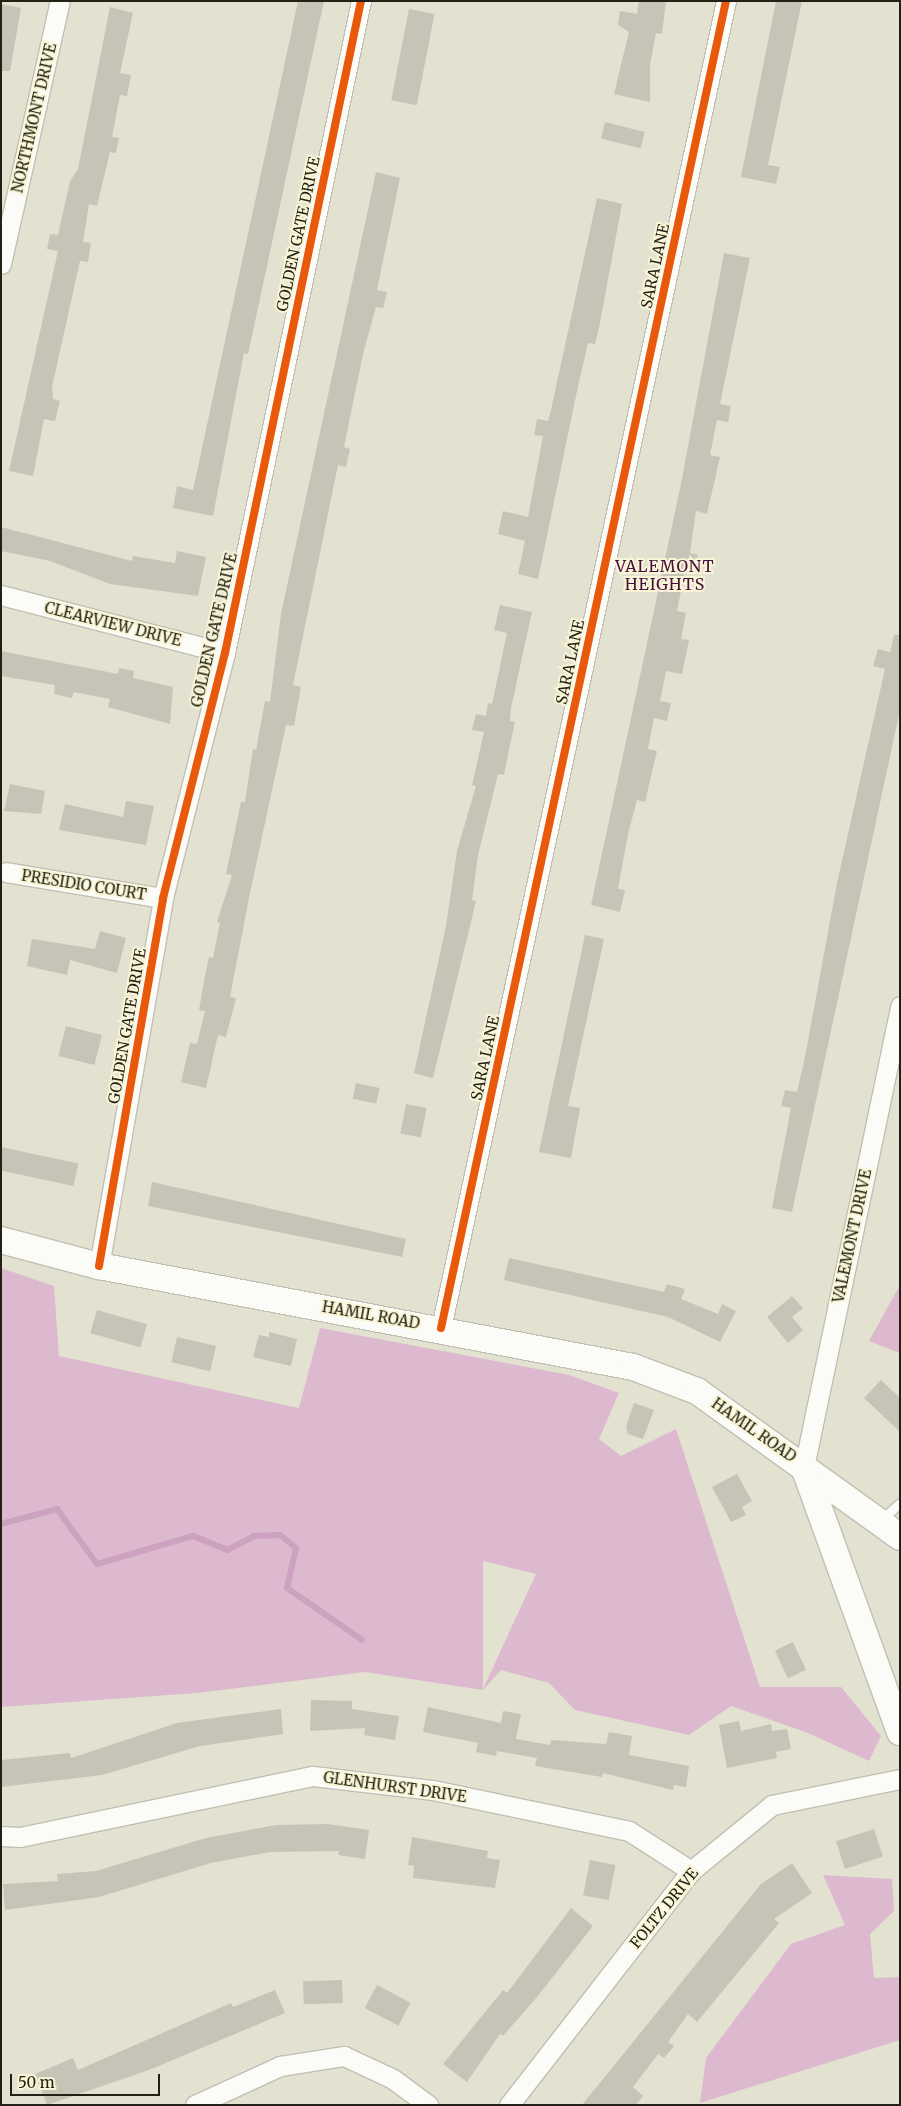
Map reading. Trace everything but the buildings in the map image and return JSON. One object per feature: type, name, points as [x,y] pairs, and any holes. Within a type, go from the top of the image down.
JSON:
[{"type":"street","name":"NORTHMONT DRIVE","points":[[1,264],[60,1]]},
{"type":"street","name":"GOLDEN GATE DRIVE","points":[[99,1266],[163,898],[225,652],[360,1]]},
{"type":"street","name":"SARA LANE","points":[[441,1328],[726,1]]},
{"type":"street","name":"CLEARVIEW DRIVE","points":[[1,595],[225,652]]},
{"type":"street","name":"PRESIDIO COURT","points":[[6,872],[163,898]]},
{"type":"street","name":"VALEMONT DRIVE","points":[[804,1466],[900,1006]]},
{"type":"street","name":"HAMIL ROAD","points":[[1,1240],[99,1266],[441,1328],[633,1367],[697,1390],[804,1466],[877,1524],[900,1537]]},
{"type":"street","name":"HAMIL ROAD","points":[[804,1466],[900,1732]]},
{"type":"street","name":"GLENHURST DRIVE","points":[[1,1836],[20,1837],[313,1776],[433,1790],[629,1831],[691,1871]]},
{"type":"street","name":"FOLTZ DRIVE","points":[[509,2105],[691,1871],[772,1806],[900,1779]]},
{"type":"street","points":[[195,2105],[280,2066],[344,2056],[393,2079],[428,2105]]},
{"type":"lane","points":[[877,1524],[900,1503]]},
{"type":"shaded area","points":[[1,1268],[54,1286],[59,1356],[299,1408],[320,1328],[569,1375],[619,1393],[599,1439],[621,1456],[676,1429],[760,1687],[841,1687],[881,1736],[869,1761],[808,1733],[731,1706],[689,1735],[575,1710],[549,1683],[501,1670],[483,1690],[365,1672],[197,1693],[1,1707]],"holes":[[[483,1561],[536,1574],[483,1689]]]},
{"type":"shaded area","points":[[900,1285],[900,1353],[869,1341]]},
{"type":"shaded area","points":[[823,1875],[892,1879],[894,1911],[870,1934],[874,1978],[900,1977],[900,2040],[700,2103],[706,2058],[791,1944],[845,1925]]},
{"type":"waterway","points":[[1,1524],[57,1509],[97,1564],[193,1536],[227,1550],[254,1536],[280,1535],[296,1548],[287,1588],[362,1640]]},
{"type":"cycle path","points":[[99,1266],[163,898],[225,653],[361,1]]},
{"type":"cycle path","points":[[441,1328],[726,1]]},
{"type":"district","name":"VALEMONT HEIGHTS","points":[[665,575]]}]
